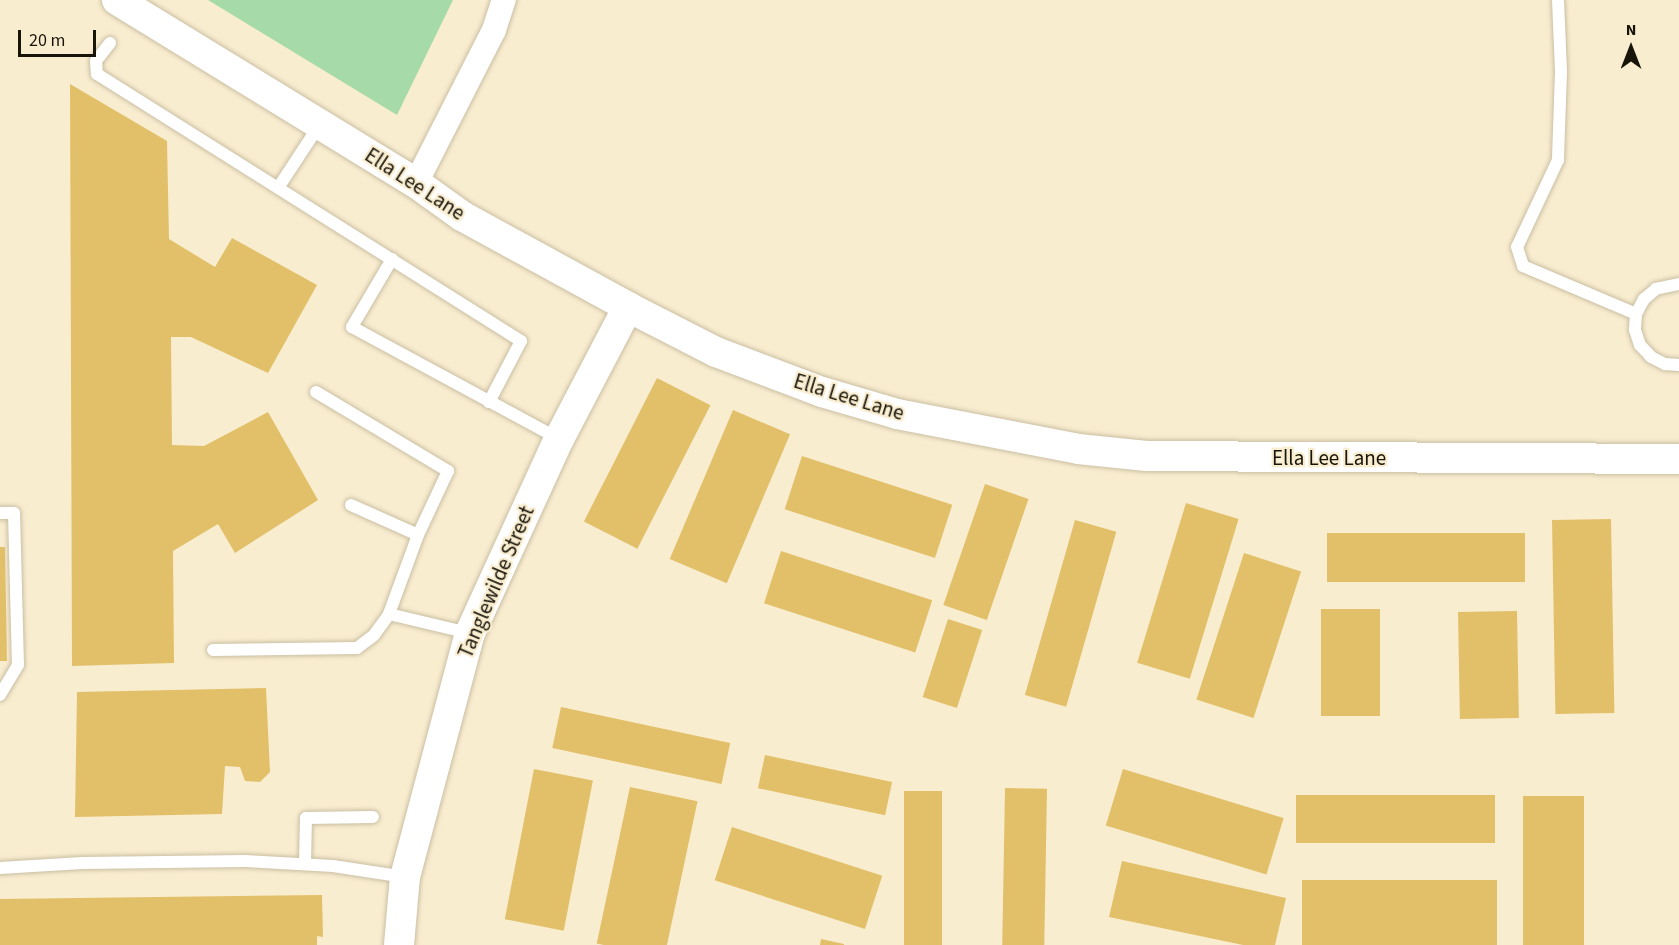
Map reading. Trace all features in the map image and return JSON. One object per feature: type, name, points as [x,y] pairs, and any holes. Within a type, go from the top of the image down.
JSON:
[{"type":"street","name":"Ella Lee Lane","points":[[117,0],[416,183],[462,216],[628,307],[716,352],[822,392],[897,414],[1078,449],[1147,456],[1679,459]]},
{"type":"street","points":[[416,183],[494,30],[504,0]]},
{"type":"street","name":"Tanglewilde Street","points":[[399,945],[405,877],[470,633],[558,440],[628,307]]},
{"type":"lane","points":[[1558,0],[1561,72],[1558,160],[1517,247],[1523,266],[1636,314]]},
{"type":"lane","points":[[110,43],[96,61],[97,74],[521,341],[489,402]]},
{"type":"lane","points":[[278,188],[320,124]]},
{"type":"lane","points":[[392,260],[352,327],[558,440]]},
{"type":"lane","points":[[1679,284],[1656,289],[1644,299],[1636,314],[1635,330],[1640,345],[1651,357],[1665,364],[1679,365]]},
{"type":"lane","points":[[213,650],[357,648],[374,635],[389,614],[418,535],[448,471],[316,392]]},
{"type":"lane","points":[[351,505],[418,535]]},
{"type":"lane","points":[[0,513],[14,513],[18,665],[0,695]]},
{"type":"lane","points":[[389,614],[470,633]]},
{"type":"lane","points":[[305,864],[306,818],[373,817]]},
{"type":"lane","points":[[0,868],[81,863],[210,861],[305,864],[405,877]]},
{"type":"green space","points":[[208,0],[453,0],[397,115]]},
{"type":"building","points":[[70,84],[167,141],[169,239],[215,267],[232,238],[317,285],[268,373],[191,337],[171,337],[172,445],[204,446],[268,412],[318,500],[235,553],[218,524],[173,551],[174,663],[72,666]]},
{"type":"building","points":[[657,378],[710,405],[637,549],[584,521]]},
{"type":"building","points":[[733,410],[790,434],[727,583],[670,559]]},
{"type":"building","points":[[802,456],[952,505],[935,558],[785,509]]},
{"type":"building","points":[[985,484],[1028,499],[987,620],[943,605]]},
{"type":"building","points":[[1186,503],[1239,519],[1190,679],[1137,663]]},
{"type":"building","points":[[1611,519],[1614,713],[1555,714],[1552,520]]},
{"type":"building","points":[[1075,520],[1116,532],[1066,707],[1025,695]]},
{"type":"building","points":[[1327,533],[1525,533],[1525,582],[1327,582]]},
{"type":"building","points":[[0,547],[5,547],[7,661],[0,661]]},
{"type":"building","points":[[781,551],[932,600],[915,652],[764,603]]},
{"type":"building","points":[[1244,553],[1301,572],[1253,718],[1196,699]]},
{"type":"building","points":[[1321,609],[1380,609],[1380,716],[1321,716]]},
{"type":"building","points":[[1517,611],[1519,718],[1460,719],[1458,612]]},
{"type":"building","points":[[948,619],[982,630],[957,708],[923,697]]},
{"type":"building","points":[[266,688],[270,772],[260,782],[245,781],[240,767],[225,766],[222,814],[75,817],[77,692]]},
{"type":"building","points":[[561,707],[730,743],[721,784],[552,748]]},
{"type":"building","points":[[765,755],[892,782],[885,815],[758,788]]},
{"type":"building","points":[[534,769],[593,780],[564,931],[505,919]]},
{"type":"building","points":[[1123,769],[1284,818],[1266,875],[1106,825]]},
{"type":"building","points":[[630,787],[697,801],[667,945],[597,944]]},
{"type":"building","points":[[1005,788],[1047,789],[1044,945],[1002,945]]},
{"type":"building","points":[[904,791],[942,791],[942,945],[904,945]]},
{"type":"building","points":[[1296,795],[1495,795],[1495,843],[1296,843]]},
{"type":"building","points":[[1523,796],[1584,796],[1584,945],[1523,945]]},
{"type":"building","points":[[732,827],[882,876],[865,929],[715,880]]},
{"type":"building","points":[[1122,861],[1286,898],[1275,945],[1243,945],[1109,917]]},
{"type":"building","points":[[1302,880],[1497,880],[1497,945],[1302,945]]},
{"type":"building","points":[[322,895],[323,937],[317,936],[317,945],[0,945],[0,899]]},
{"type":"building","points":[[821,939],[844,944],[844,945],[820,945]]}]
